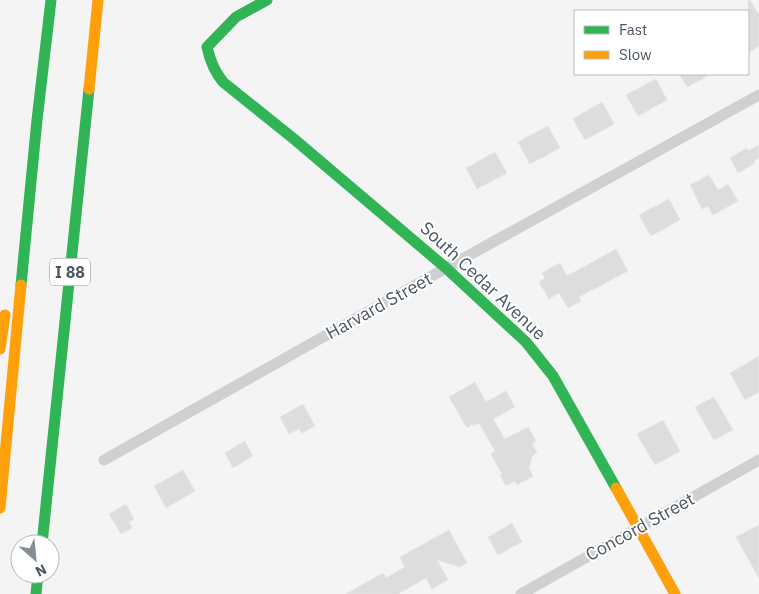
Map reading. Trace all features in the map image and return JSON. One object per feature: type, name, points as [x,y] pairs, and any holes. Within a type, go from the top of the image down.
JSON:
[{"type":"main road","name":"I 88","points":[[0,508],[37,120],[51,0]]},
{"type":"main road","name":"I 88","points":[[43,534],[98,0]]},
{"type":"main road","name":"South Cedar Avenue","points":[[267,0],[236,17],[207,46],[215,73],[223,82],[294,139],[446,268],[526,342],[553,376],[675,594]]},
{"type":"main road","points":[[0,348],[37,120]]},
{"type":"street","name":"Harvard Street","points":[[104,460],[759,94]]},
{"type":"street","name":"Concord Street","points":[[521,594],[759,460]]},
{"type":"building","points":[[748,0],[750,0],[759,15],[759,46],[749,52],[749,10]]},
{"type":"building","points":[[680,75],[709,75],[687,87]]},
{"type":"building","points":[[656,79],[667,100],[638,116],[626,95]]},
{"type":"building","points":[[602,102],[614,124],[585,140],[573,119]]},
{"type":"building","points":[[548,126],[560,148],[530,164],[518,142]]},
{"type":"building","points":[[759,145],[759,158],[754,161],[755,163],[738,173],[730,158],[747,148],[748,151]]},
{"type":"building","points":[[495,152],[507,173],[477,189],[466,168]]},
{"type":"building","points":[[709,175],[718,190],[728,184],[738,201],[713,215],[708,206],[702,209],[690,185]]},
{"type":"building","points":[[669,199],[680,220],[651,236],[639,215]]},
{"type":"building","points":[[616,249],[628,271],[579,297],[581,301],[568,308],[559,293],[549,299],[539,282],[545,278],[542,273],[560,263],[567,276]]},
{"type":"building","points":[[759,356],[759,392],[745,400],[730,373]]},
{"type":"building","points":[[475,382],[486,402],[506,391],[515,407],[493,419],[505,439],[528,427],[536,441],[532,444],[537,453],[532,456],[529,468],[533,476],[517,485],[515,481],[506,486],[491,454],[495,451],[479,423],[473,426],[472,424],[467,428],[449,397]]},
{"type":"building","points":[[714,397],[733,430],[714,440],[695,407]]},
{"type":"building","points":[[303,404],[315,426],[302,433],[299,429],[289,434],[280,417]]},
{"type":"building","points":[[663,420],[680,451],[655,465],[637,434]]},
{"type":"building","points":[[245,441],[253,456],[233,468],[225,453]]},
{"type":"building","points":[[183,470],[195,491],[166,508],[154,486]]},
{"type":"building","points":[[126,504],[134,519],[129,522],[132,528],[121,534],[109,514]]},
{"type":"building","points":[[512,523],[522,542],[498,555],[488,537]]},
{"type":"building","points":[[759,525],[759,578],[736,537]]},
{"type":"building","points":[[449,530],[467,563],[460,567],[437,560],[448,580],[432,589],[426,578],[398,594],[346,594],[383,573],[386,578],[405,567],[400,557]]},
{"type":"traffic: fast","points":[[21,285],[51,0]]},
{"type":"traffic: fast","points":[[267,0],[236,17],[207,47],[213,66],[220,78],[446,268],[526,342],[553,376],[616,488]]},
{"type":"traffic: fast","points":[[43,534],[89,89]]},
{"type":"traffic: fast","points":[[36,594],[37,584]]},
{"type":"traffic: slow","points":[[89,89],[98,0]]},
{"type":"traffic: slow","points":[[0,508],[21,285]]},
{"type":"traffic: slow","points":[[0,349],[5,315]]},
{"type":"traffic: slow","points":[[616,488],[675,594]]}]
